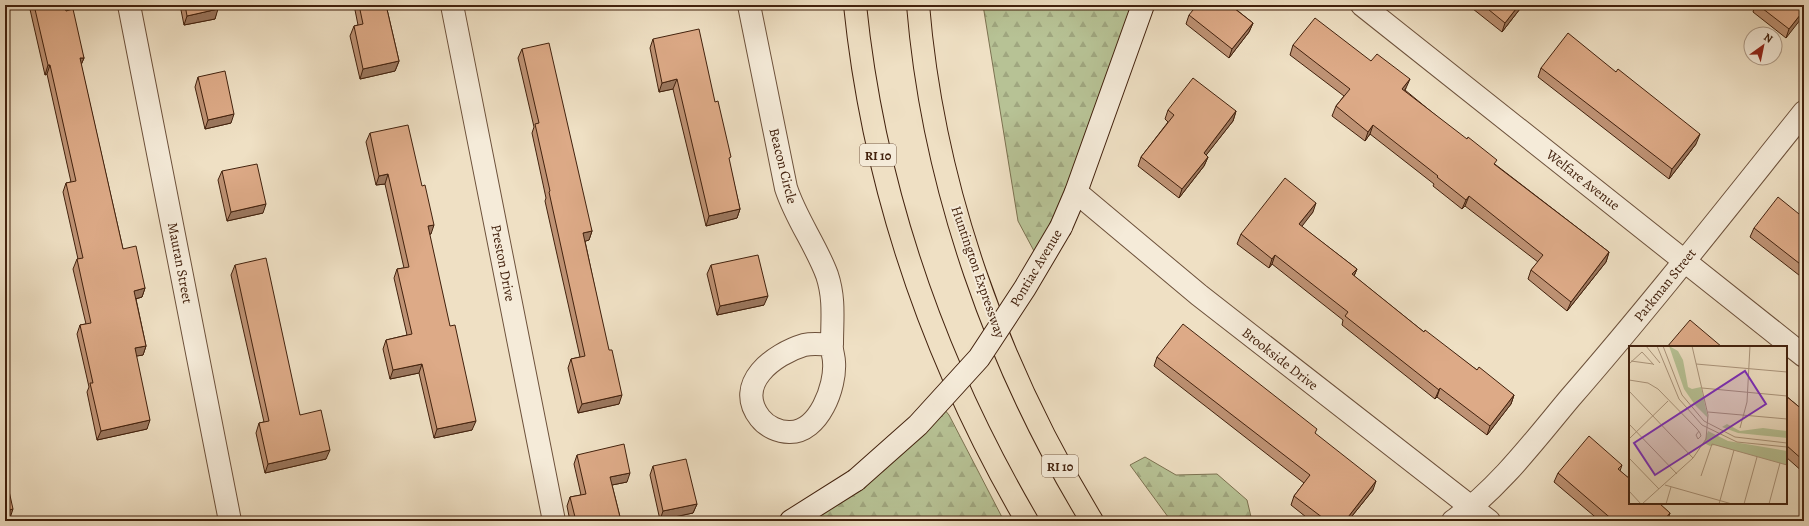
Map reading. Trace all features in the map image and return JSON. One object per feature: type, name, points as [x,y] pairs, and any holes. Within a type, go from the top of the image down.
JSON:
[{"type":"highway","name":"RI 10","points":[[855,5],[863,73],[877,150],[905,251],[921,300],[985,445],[1027,521]]},
{"type":"highway","name":"Huntington Expressway","points":[[918,5],[925,63],[934,118],[952,196],[974,268],[994,322],[1031,409],[1055,458],[1092,521]]},
{"type":"street","name":"Mauran Street","points":[[129,5],[230,521]]},
{"type":"street","name":"Preston Drive","points":[[452,5],[554,521]]},
{"type":"street","name":"Beacon Circle","points":[[748,5],[786,188],[796,213],[828,276],[833,304],[832,345]]},
{"type":"street","name":"Pontiac Avenue","points":[[791,521],[856,480],[918,425],[979,358],[1025,288],[1060,227],[1076,192],[1143,5]]},
{"type":"street","name":"Welfare Avenue","points":[[1362,5],[1804,356]]},
{"type":"street","name":"Parkman Street","points":[[1453,521],[1471,508],[1508,470],[1604,359],[1804,112]]},
{"type":"street","name":"Brookside Drive","points":[[1076,192],[1199,296],[1488,521]]},
{"type":"green space","points":[[983,5],[1146,5],[1042,266],[1018,221]]},
{"type":"green space","points":[[944,409],[949,415],[1004,521],[811,521]]},
{"type":"green space","points":[[1145,457],[1176,475],[1217,474],[1247,500],[1252,521],[1171,521],[1130,465]]},
{"type":"building","points":[[34,5],[64,5],[66,11],[73,9],[84,58],[80,58],[123,249],[136,246],[145,288],[134,291],[146,346],[135,348],[150,420],[101,431],[90,383],[93,383],[80,325],[91,323],[77,259],[83,258],[66,183],[76,181],[50,65],[48,65]]},
{"type":"building","points":[[185,5],[218,5],[218,9],[187,16]]},
{"type":"building","points":[[359,5],[386,5],[399,61],[363,69],[354,26],[363,24]]},
{"type":"building","points":[[1197,5],[1230,5],[1253,23],[1232,49],[1189,15]]},
{"type":"building","points":[[1483,5],[1519,5],[1505,23]]},
{"type":"building","points":[[1758,5],[1804,5],[1804,10],[1789,29]]},
{"type":"building","points":[[1315,18],[1371,61],[1377,54],[1410,79],[1402,89],[1467,139],[1468,137],[1497,160],[1494,164],[1609,252],[1571,302],[1531,270],[1543,255],[1469,196],[1466,200],[1373,125],[1368,132],[1336,106],[1350,89],[1293,45]]},
{"type":"building","points":[[699,29],[715,102],[718,101],[731,157],[729,158],[740,209],[709,216],[677,79],[662,83],[653,39]]},
{"type":"building","points":[[1568,33],[1616,72],[1618,69],[1700,134],[1672,169],[1541,68]]},
{"type":"building","points":[[549,43],[592,231],[583,233],[609,350],[612,350],[622,395],[582,404],[571,359],[585,356],[535,124],[539,123],[522,49]]},
{"type":"building","points":[[225,71],[234,114],[208,120],[198,77]]},
{"type":"building","points":[[1193,78],[1236,111],[1204,153],[1208,157],[1182,189],[1141,157],[1174,115],[1168,110]]},
{"type":"building","points":[[408,125],[422,186],[425,185],[434,225],[428,226],[450,326],[455,325],[476,421],[437,429],[422,364],[393,370],[386,340],[412,334],[397,269],[409,267],[388,174],[379,176],[370,133]]},
{"type":"building","points":[[257,164],[266,204],[231,212],[222,171]]},
{"type":"building","points":[[1285,178],[1316,203],[1299,224],[1357,269],[1352,274],[1424,332],[1425,330],[1477,370],[1479,367],[1514,395],[1490,426],[1440,388],[1439,390],[1345,316],[1348,312],[1275,255],[1272,259],[1241,234]]},
{"type":"building","points":[[1778,197],[1804,218],[1804,267],[1754,228]]},
{"type":"building","points":[[758,255],[768,296],[720,306],[711,265]]},
{"type":"building","points":[[266,258],[300,415],[321,410],[330,450],[268,464],[259,423],[269,421],[235,265]]},
{"type":"building","points":[[1690,320],[1721,346],[1668,346]]},
{"type":"building","points":[[1183,324],[1317,429],[1315,433],[1376,481],[1345,521],[1327,521],[1294,496],[1310,475],[1157,357]]},
{"type":"building","points":[[1787,397],[1804,411],[1804,461],[1787,446]]},
{"type":"building","points":[[1589,436],[1622,465],[1618,469],[1629,478],[1629,504],[1660,504],[1670,513],[1663,521],[1614,521],[1558,473]]},
{"type":"building","points":[[624,444],[630,473],[610,477],[621,521],[576,521],[570,497],[586,494],[577,455]]},
{"type":"building","points":[[686,459],[697,504],[663,511],[653,466]]},
{"type":"building","points":[[5,473],[13,509],[5,511]]}]
